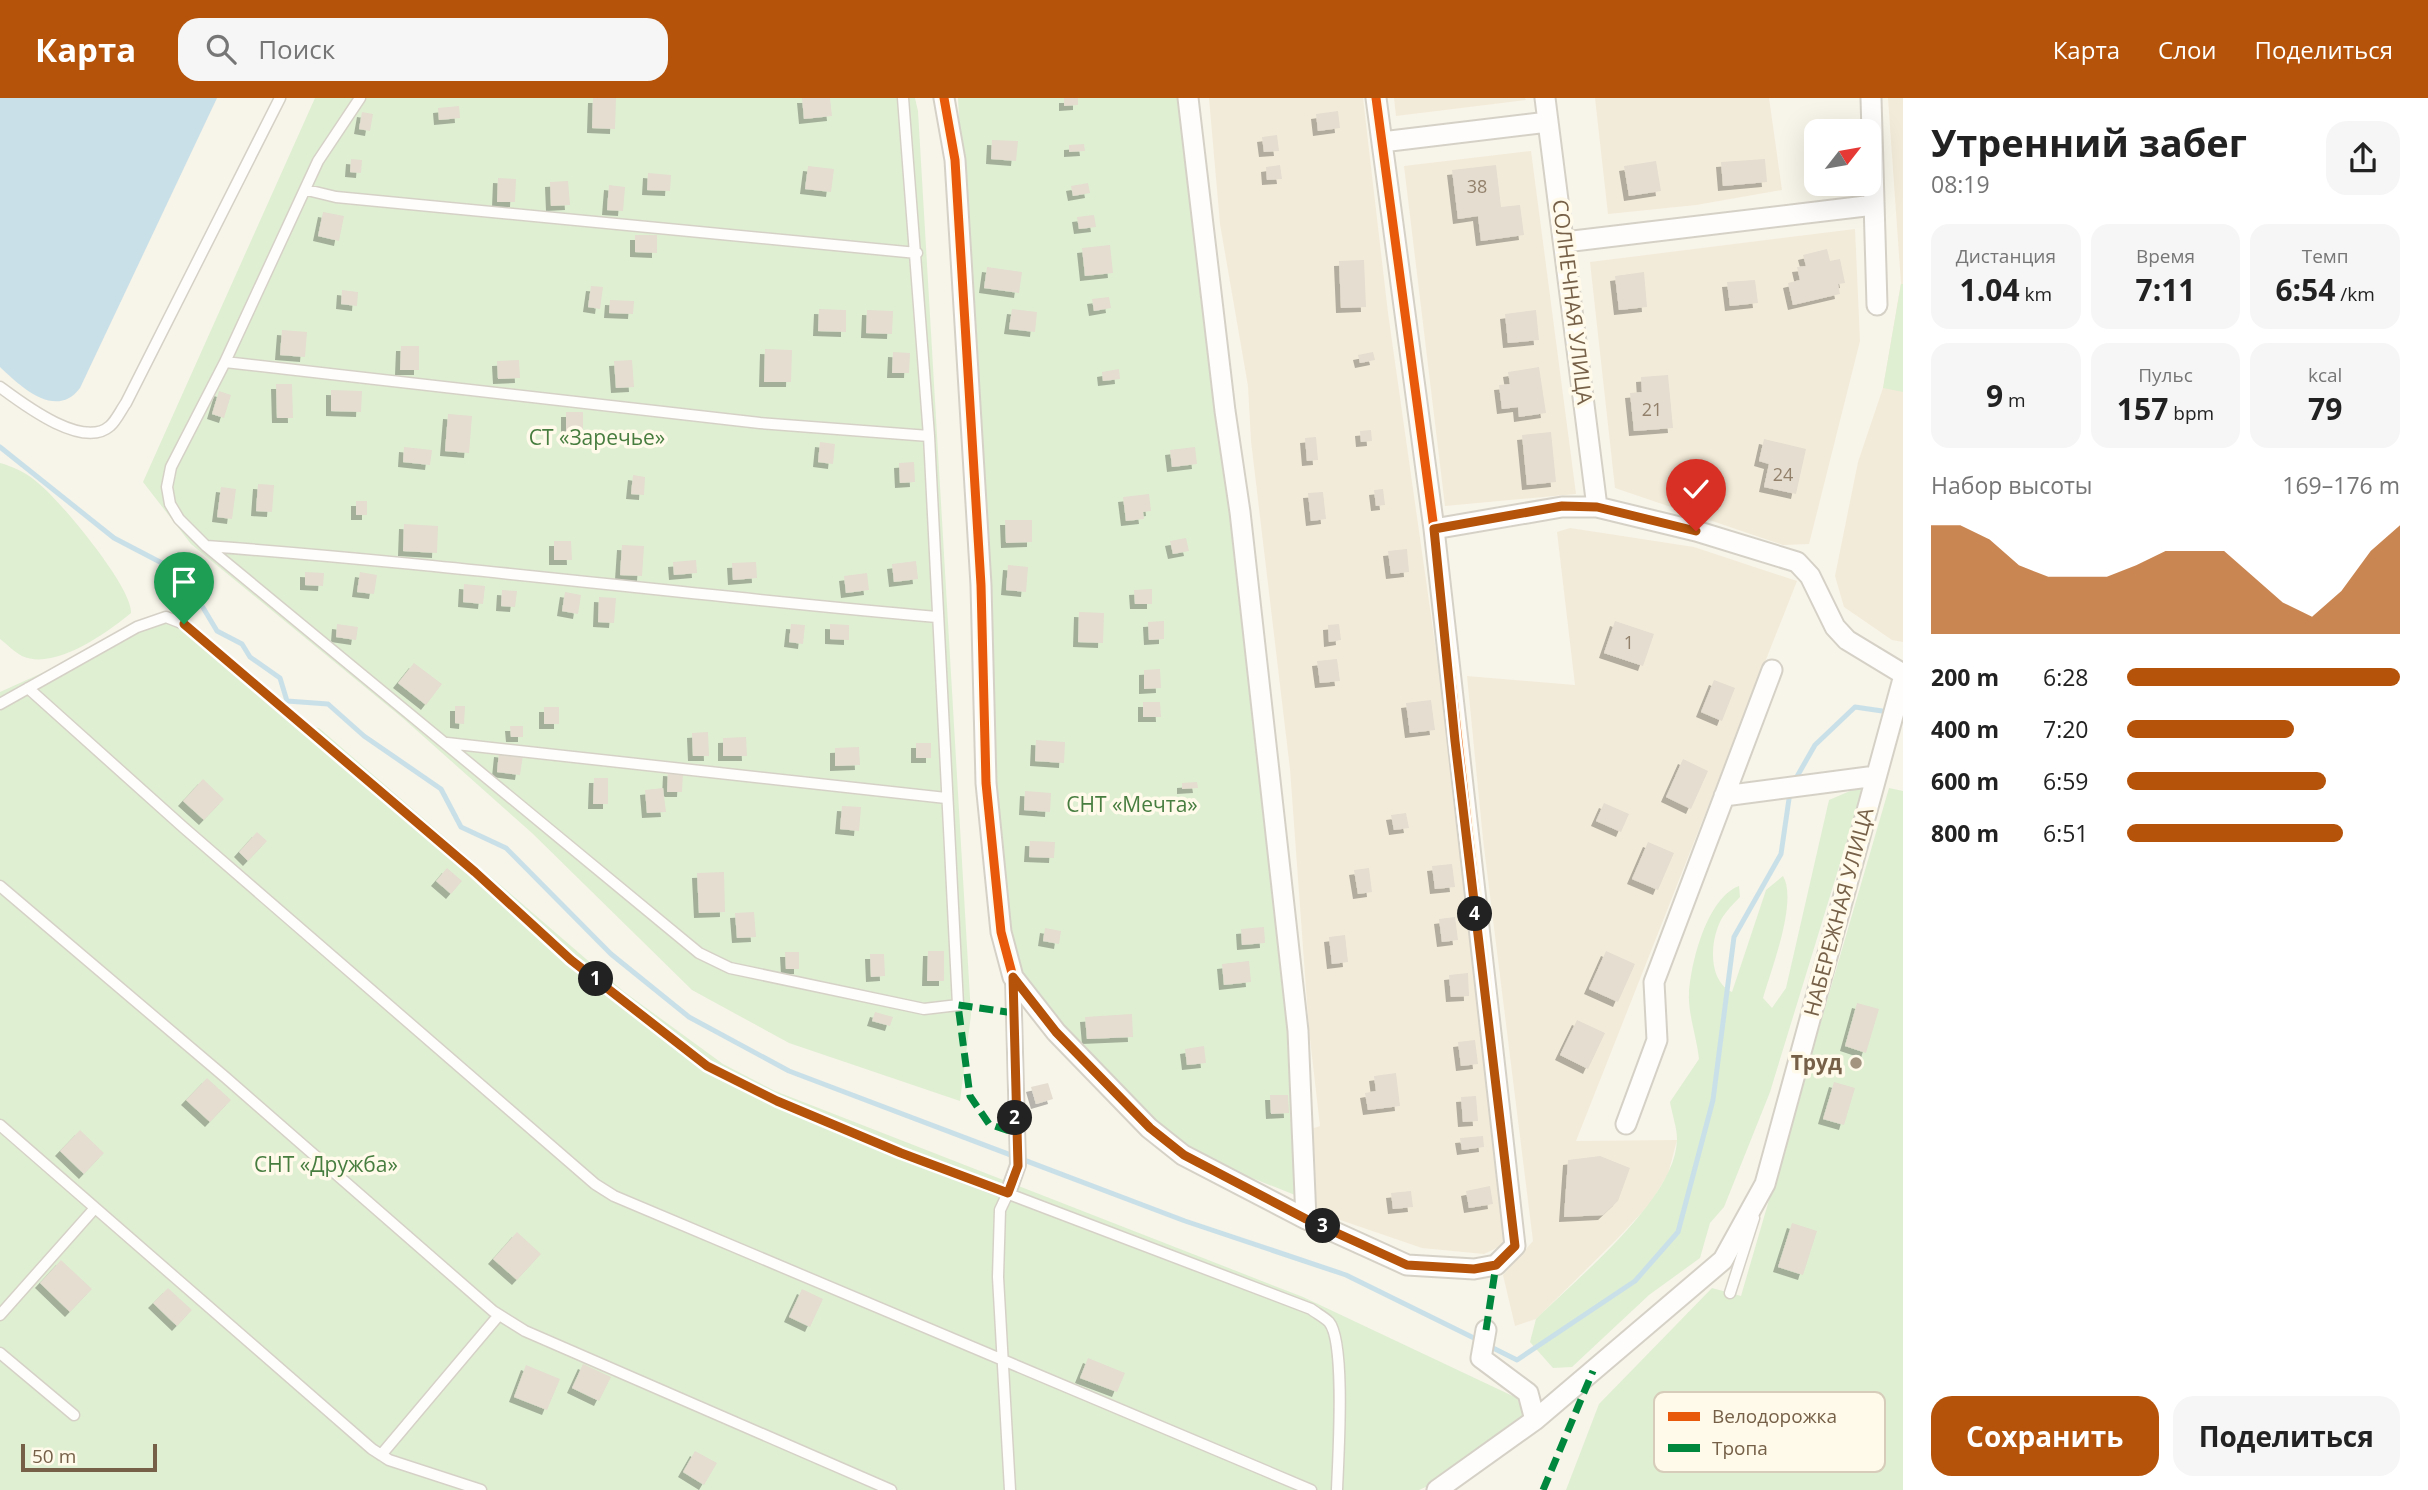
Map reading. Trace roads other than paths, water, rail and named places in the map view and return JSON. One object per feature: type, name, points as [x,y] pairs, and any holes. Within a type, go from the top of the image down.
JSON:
[{"type":"street","points":[[944,98],[955,160],[981,585],[986,783],[1001,932],[1013,977],[1018,1166],[1008,1193]]},
{"type":"street","points":[[1188,98],[1225,411],[1240,512],[1298,1031],[1306,1219]]},
{"type":"street","points":[[1013,977],[1056,1032],[1150,1128],[1184,1155],[1306,1219],[1407,1265],[1474,1269],[1496,1265],[1515,1246],[1455,741],[1434,529],[1376,98]]},
{"type":"street","name":"СОЛНЕЧНАЯ УЛИЦА","points":[[1545,98],[1597,507]]},
{"type":"street","points":[[1871,98],[1877,305]]},
{"type":"street","points":[[1382,142],[1548,122]]},
{"type":"street","points":[[1565,242],[1874,205]]},
{"type":"street","points":[[1434,529],[1562,506],[1597,507],[1696,531],[1797,562],[1810,576],[1835,628],[1847,640],[1903,676]]},
{"type":"street","points":[[1626,1124],[1657,1040],[1654,982],[1772,670]]},
{"type":"street","name":"НАБЕРЕЖНАЯ УЛИЦА","points":[[1535,1420],[1723,1260],[1765,1184],[1867,836],[1876,776],[1903,676]]},
{"type":"street","points":[[1724,796],[1876,776]]},
{"type":"street","points":[[1437,1490],[1535,1420],[1528,1393],[1481,1358],[1486,1331]]},
{"type":"lane","points":[[0,387],[62,427],[88,434],[109,428],[126,403],[280,98]]},
{"type":"lane","points":[[360,98],[318,161],[307,190],[225,362],[171,467],[167,487],[170,504],[179,519],[206,546],[699,953],[730,968],[924,1009],[958,1005],[929,436],[903,98]]},
{"type":"lane","points":[[307,190],[336,197],[916,253]]},
{"type":"lane","points":[[225,362],[746,421],[929,436]]},
{"type":"lane","points":[[206,546],[489,570],[738,600],[937,617]]},
{"type":"lane","points":[[0,704],[137,627],[166,617],[184,624],[475,872],[571,960],[707,1066],[790,1106],[1311,1309],[1329,1322],[1335,1335],[1338,1363],[1337,1490]]},
{"type":"lane","points":[[27,688],[183,827],[596,1184],[640,1207],[1311,1490]]},
{"type":"lane","points":[[447,743],[946,798]]},
{"type":"lane","points":[[0,886],[499,1315],[525,1331],[891,1490]]},
{"type":"lane","points":[[0,1125],[381,1455],[481,1490]]},
{"type":"lane","points":[[1730,1293],[1765,1184]]},
{"type":"lane","points":[[1008,1193],[1000,1210],[998,1277],[1010,1490]]},
{"type":"lane","points":[[0,1315],[95,1208]]},
{"type":"lane","points":[[381,1455],[499,1315]]},
{"type":"lane","points":[[0,1353],[74,1415]]},
{"type":"water","points":[[0,98],[217,98],[80,388],[71,397],[60,401],[50,401],[28,391],[0,367]]},
{"type":"waterway","points":[[0,447],[114,538],[183,574],[217,631],[242,644],[250,657],[280,678],[287,701],[328,704],[364,736],[441,789],[461,827],[506,848],[611,954],[689,1017],[789,1071],[1185,1221],[1346,1275],[1480,1341]]},
{"type":"waterway","points":[[1795,780],[1815,745],[1855,707],[1889,712]]},
{"type":"waterway","points":[[1489,1346],[1517,1360],[1635,1281],[1678,1232],[1713,1100],[1734,937],[1781,854],[1790,792]]},
{"type":"place","name":"Труд","points":[[1856,1063]]},
{"type":"park label","name":"СТ «Заречье»","points":[[597,438]]},
{"type":"park label","name":"СНТ «Мечта»","points":[[1132,805]]},
{"type":"park label","name":"СНТ «Дружба»","points":[[326,1165]]}]
